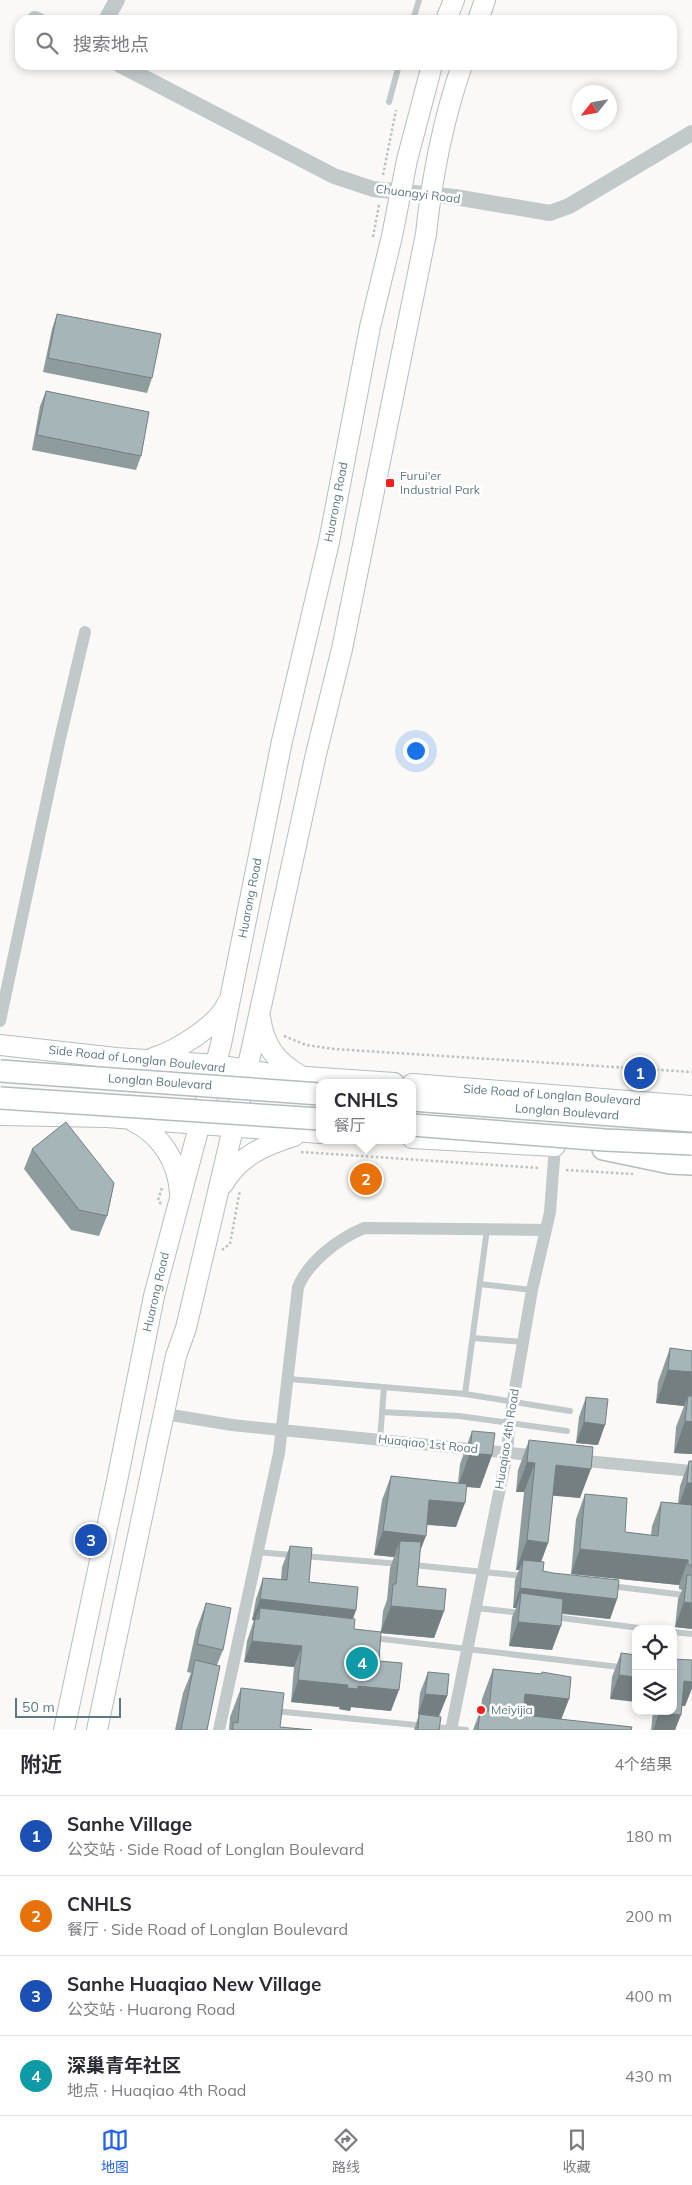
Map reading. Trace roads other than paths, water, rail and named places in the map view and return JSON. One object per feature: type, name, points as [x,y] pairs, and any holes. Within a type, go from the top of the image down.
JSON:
[{"type":"highway","name":"Longlan Boulevard","points":[[0,1071],[316,1094]]},
{"type":"highway","points":[[0,1098],[311,1129]]},
{"type":"highway","name":"Longlan Boulevard","points":[[416,1100],[692,1121]]},
{"type":"highway","name":"Longlan Boulevard","points":[[416,1124],[605,1140],[692,1143]]},
{"type":"highway","points":[[603,1149],[670,1163],[692,1164]]},
{"type":"main road","points":[[448,15],[454,0]]},
{"type":"main road","points":[[480,15],[485,0]]},
{"type":"main road","name":"Huarong Road","points":[[64,1730],[154,1296],[216,1065],[282,741],[329,542],[370,327],[400,190],[431,70]]},
{"type":"main road","points":[[97,1730],[176,1356],[186,1328],[218,1192],[260,1012],[316,754],[344,640],[426,234],[430,195],[446,113],[460,70]]},
{"type":"main road","points":[[147,1059],[176,1048],[210,1025],[222,1014],[231,996]]},
{"type":"main road","points":[[260,1012],[262,1029],[271,1052],[280,1062],[303,1076],[293,1083],[283,1103],[286,1120],[311,1129]]},
{"type":"main road","name":"Side Road of Longlan Boulevard","points":[[0,1045],[116,1058],[216,1065],[246,1071],[342,1079]]},
{"type":"main road","points":[[107,1117],[129,1108],[135,1099],[138,1088],[137,1078],[131,1068],[116,1058]]},
{"type":"main road","name":"Side Road of Longlan Boulevard","points":[[416,1084],[692,1106]]},
{"type":"main road","points":[[0,1115],[107,1117],[200,1126],[311,1129]]},
{"type":"main road","points":[[129,1119],[155,1135],[166,1147],[177,1174],[180,1198]]},
{"type":"main road","points":[[218,1192],[238,1164],[254,1151],[311,1129]]},
{"type":"main road","points":[[416,1138],[603,1149],[692,1143]]},
{"type":"street","points":[[109,15],[117,0]]},
{"type":"street","name":"Chuangyi Road","points":[[130,70],[334,176],[373,189],[400,190],[535,212],[550,213],[559,211],[692,133]]},
{"type":"street","points":[[0,1021],[59,743],[85,632]]},
{"type":"street","name":"Huaqiao 4th Road","points":[[451,1729],[507,1453],[513,1401],[532,1290],[550,1212],[555,1146]]},
{"type":"street","points":[[220,1730],[229,1706],[246,1624],[256,1552],[279,1453],[289,1379],[298,1287],[304,1273],[313,1263],[352,1233],[364,1228],[546,1230]]},
{"type":"street","name":"Huaqiao 1st Road","points":[[165,1414],[232,1425],[692,1471]]},
{"type":"lane","points":[[414,15],[419,0]]},
{"type":"lane","points":[[389,102],[398,70]]},
{"type":"lane","points":[[466,1394],[487,1229]]},
{"type":"lane","points":[[480,1284],[532,1290]]},
{"type":"lane","points":[[473,1338],[523,1342]]},
{"type":"lane","points":[[289,1379],[466,1394],[570,1411]]},
{"type":"lane","points":[[380,1439],[384,1387]]},
{"type":"lane","points":[[382,1412],[459,1416],[567,1431]]},
{"type":"lane","points":[[256,1552],[530,1576]]},
{"type":"lane","points":[[606,1586],[692,1596]]},
{"type":"lane","points":[[476,1608],[533,1615]]},
{"type":"lane","points":[[542,1616],[632,1627]]},
{"type":"lane","points":[[677,1632],[692,1634]]},
{"type":"lane","points":[[369,1638],[632,1669]]},
{"type":"lane","points":[[264,1710],[466,1730]]},
{"type":"place","name":"Furui'er Industrial Park","points":[[390,483]]},
{"type":"place","name":"Sanhe Village","points":[[640,1073]]},
{"type":"place","name":"CNHLS","points":[[366,1179]]},
{"type":"place","name":"Sanhe Huaqiao New Village","points":[[91,1540]]},
{"type":"place","name":"深巢青年社区","points":[[362,1663]]},
{"type":"place","name":"Meiyijia","points":[[481,1710]]}]
